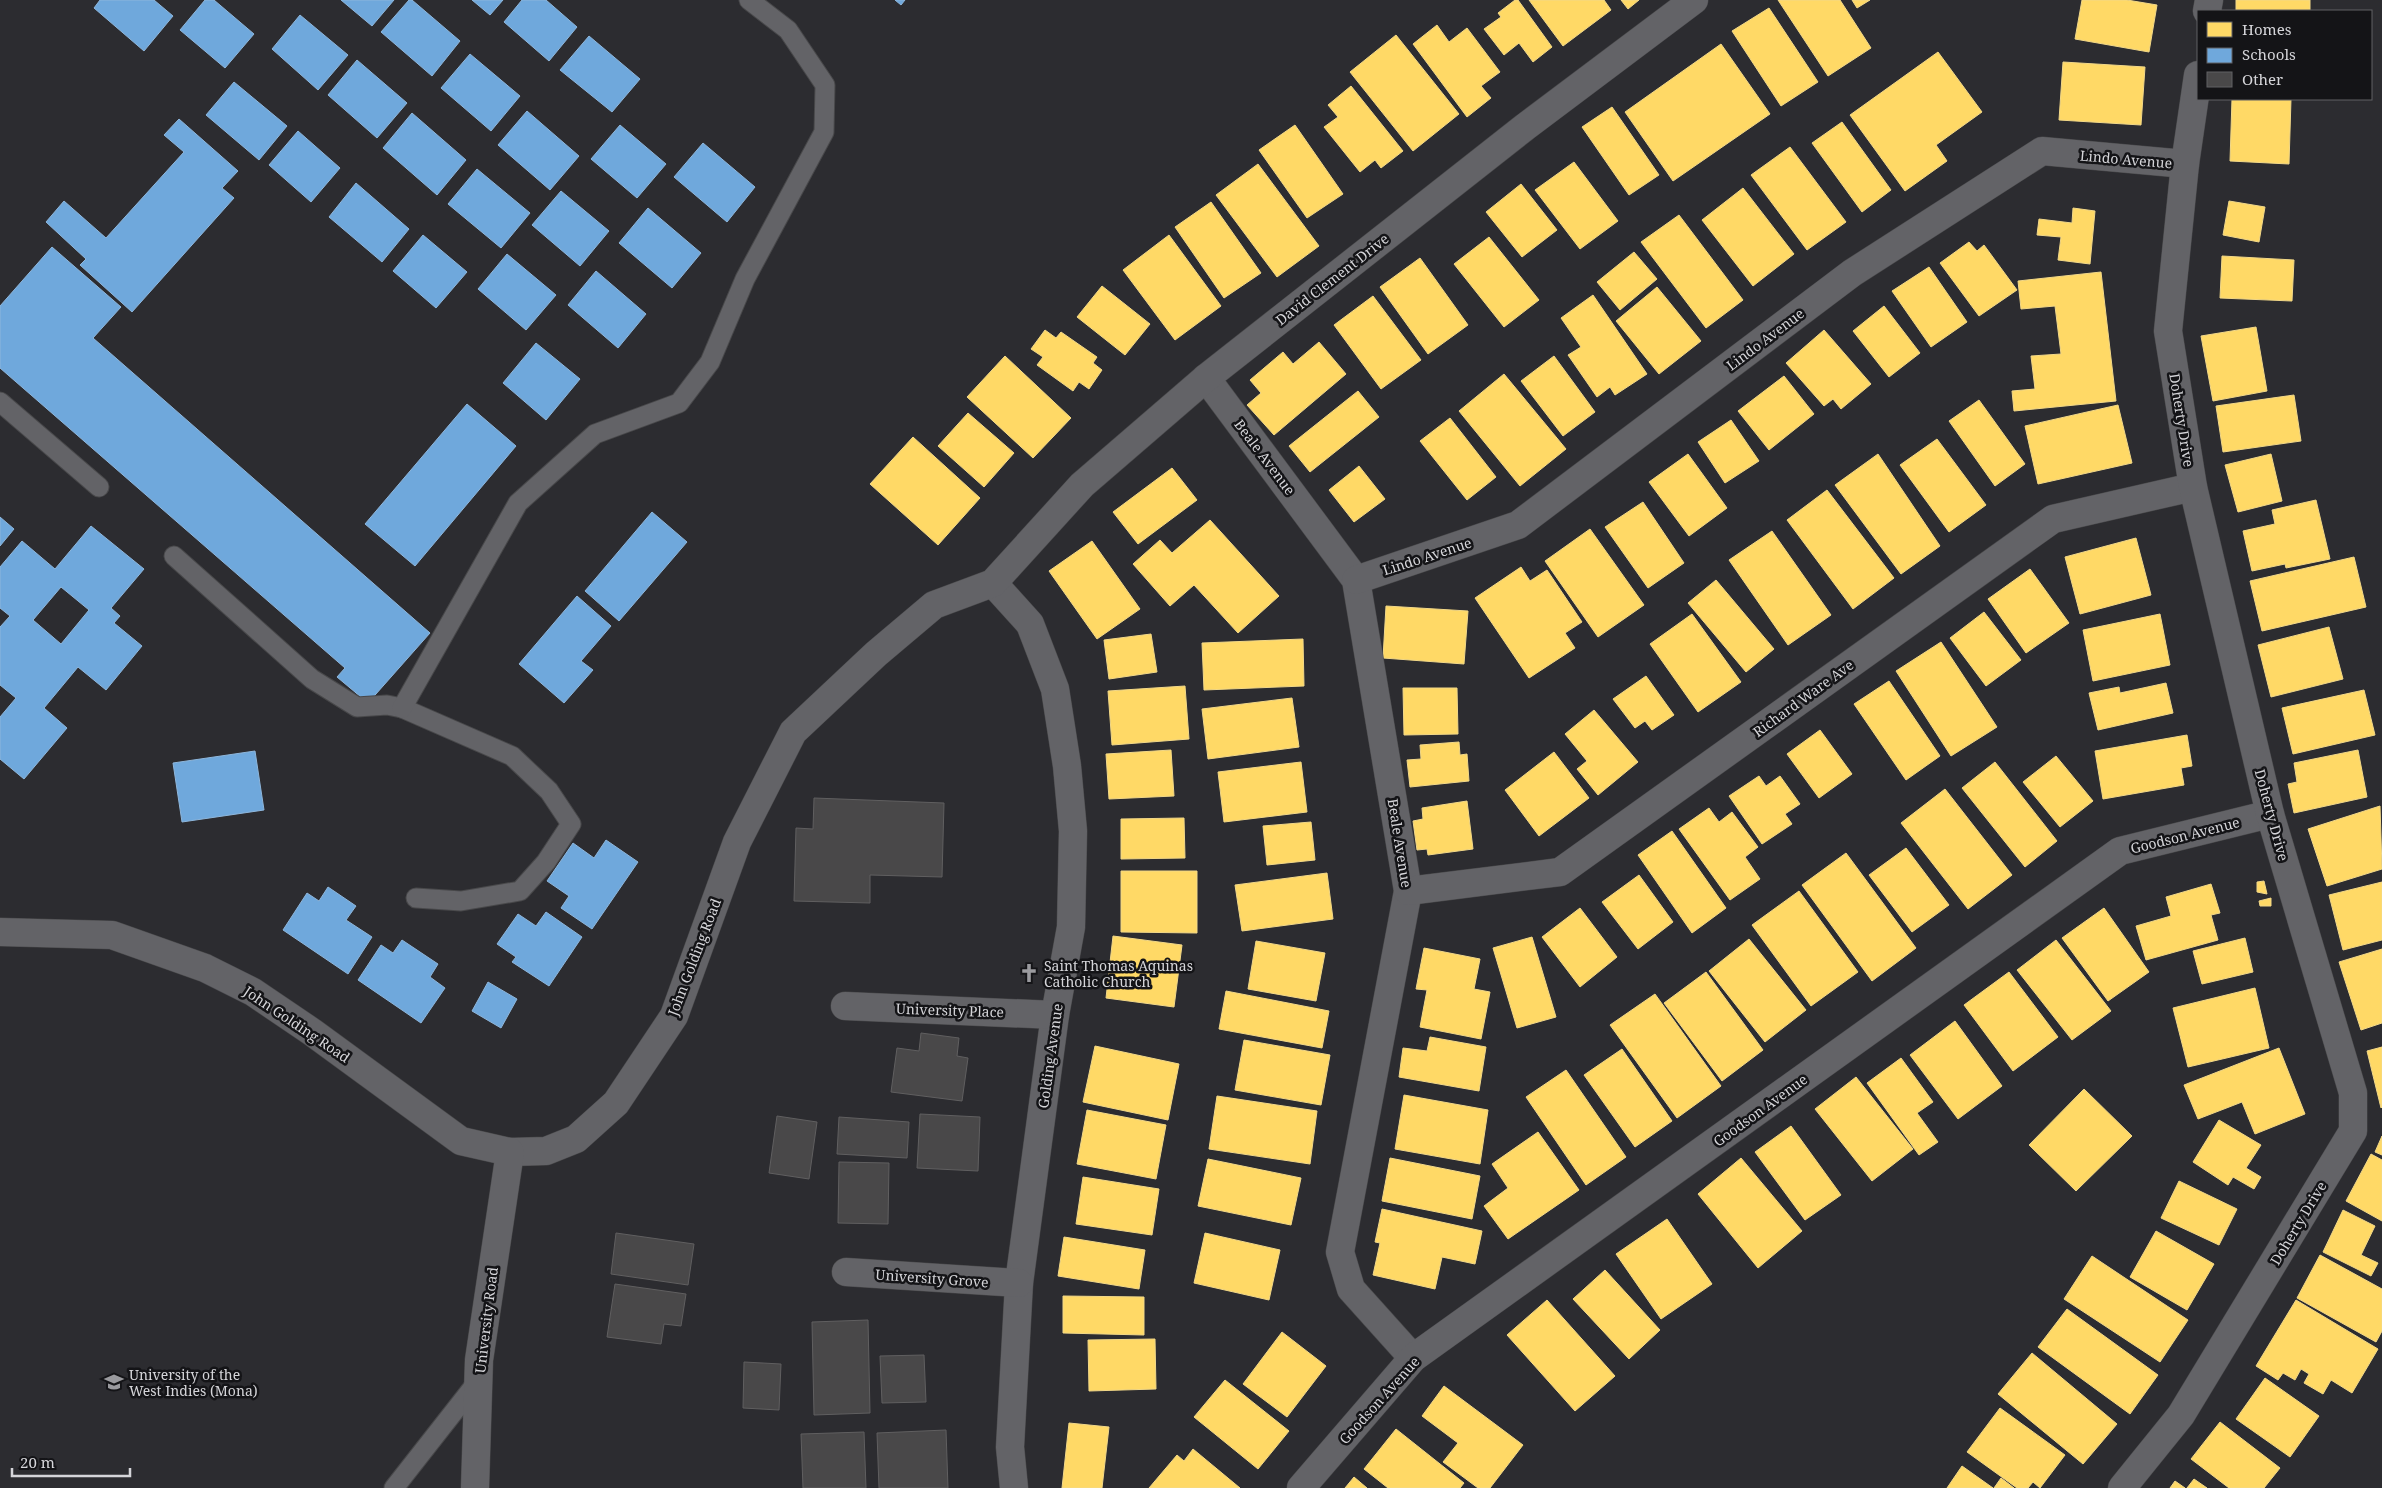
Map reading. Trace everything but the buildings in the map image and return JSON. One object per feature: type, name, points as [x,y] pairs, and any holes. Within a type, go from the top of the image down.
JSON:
[{"type":"street","name":"David Clement Drive","points":[[993,583],[1082,485],[1206,378],[1525,127],[1694,0]]},
{"type":"street","name":"Doherty Drive","points":[[2122,1488],[2181,1415],[2354,1130],[2353,1093],[2270,814],[2193,487],[2168,331],[2185,164],[2197,82]]},
{"type":"street","name":"Lindo Avenue","points":[[1356,580],[1518,526],[1852,273],[2042,151],[2185,164]]},
{"type":"street","name":"Beale Avenue","points":[[1206,378],[1356,580],[1408,891],[1340,1252],[1350,1289],[1413,1358]]},
{"type":"street","name":"Richard Ware Ave","points":[[1408,891],[1560,872],[2053,519],[2193,487]]},
{"type":"street","name":"Golding Avenue","points":[[993,583],[1030,624],[1055,689],[1067,766],[1073,831],[1071,927],[1055,1014],[1019,1283],[1010,1447],[1014,1488]]},
{"type":"street","name":"John Golding Road","points":[[0,932],[112,935],[205,968],[254,992],[461,1141],[510,1152],[546,1151],[576,1139],[616,1103],[674,1016],[736,842],[793,732],[876,654],[934,605],[993,583]]},
{"type":"street","name":"Goodson Avenue","points":[[1301,1488],[1413,1358],[2120,851],[2270,814]]},
{"type":"street","name":"University Place","points":[[846,1006],[1055,1014]]},
{"type":"street","name":"University Road","points":[[475,1488],[479,1360],[510,1152]]},
{"type":"street","name":"University Grove","points":[[846,1272],[1019,1283]]},
{"type":"lane","points":[[402,708],[518,503],[594,434],[679,404],[705,369],[710,362],[745,279],[824,132],[826,85],[788,30],[749,0]]},
{"type":"lane","points":[[0,402],[99,488]]},
{"type":"lane","points":[[174,556],[312,679],[357,707],[387,705],[402,708],[512,756],[549,791],[571,824],[546,862],[520,891],[461,901],[416,898]]},
{"type":"lane","points":[[394,1488],[478,1382]]},
{"type":"place","name":"Saint Thomas Aquinas Catholic Church","points":[[1029,973]]},
{"type":"place","name":"University of the West Indies (Mona)","points":[[114,1382]]}]
